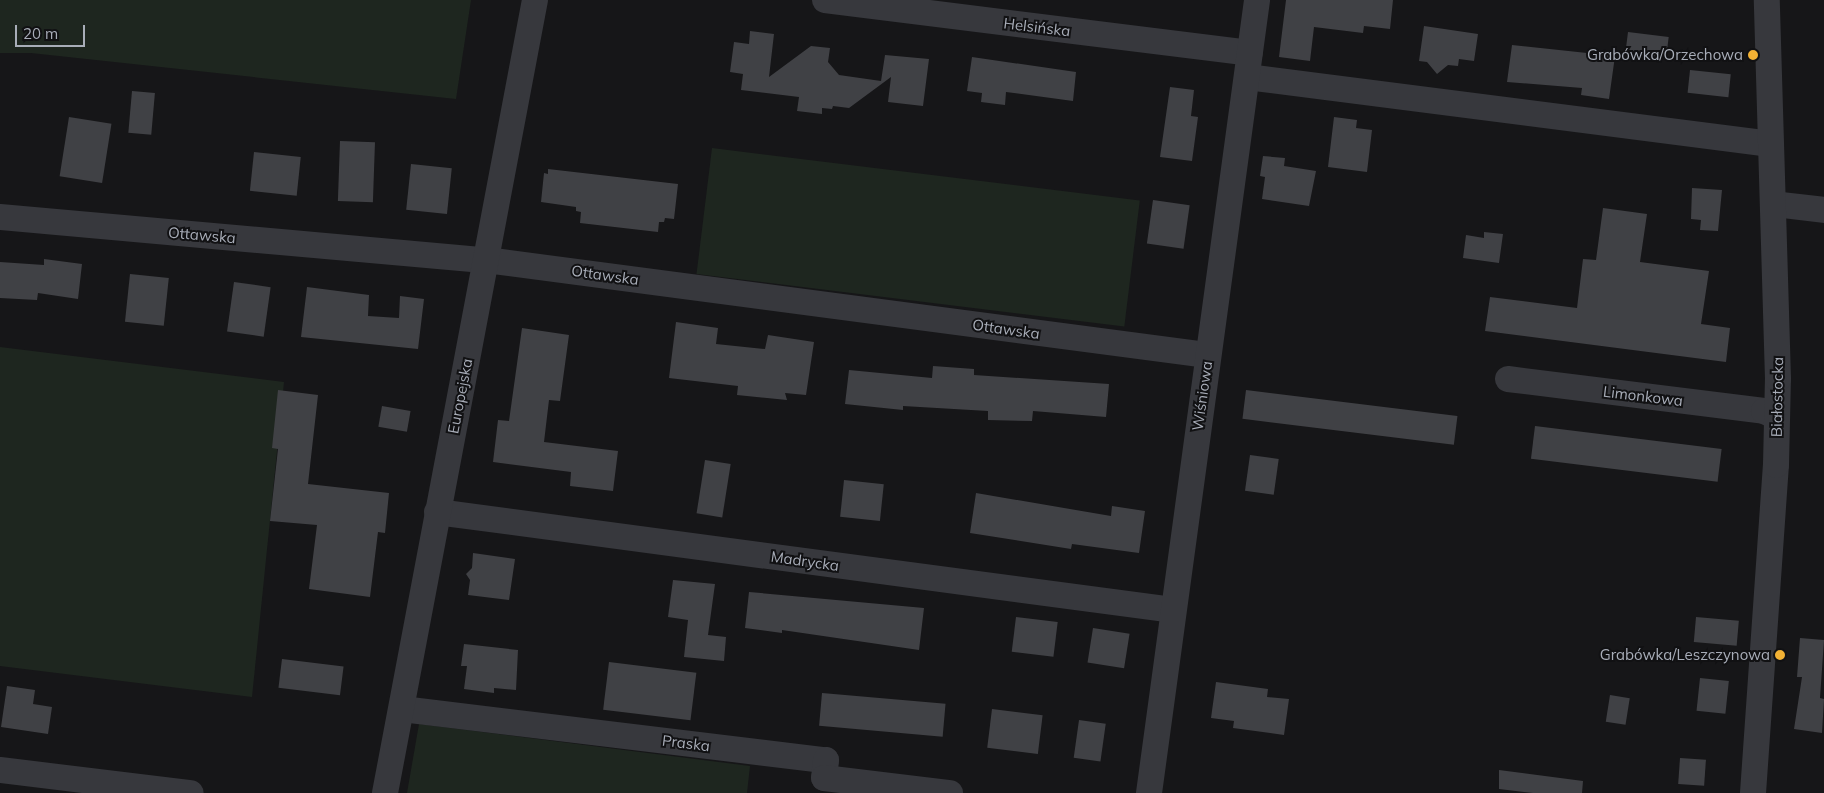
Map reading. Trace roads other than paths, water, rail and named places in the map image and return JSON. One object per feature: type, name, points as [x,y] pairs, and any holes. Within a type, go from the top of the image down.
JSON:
[{"type":"street","name":"Europejska","points":[[385,793],[535,0]]},
{"type":"street","name":"Helsińska","points":[[825,0],[1771,144]]},
{"type":"street","name":"Wiśniowa","points":[[1148,793],[1257,0]]},
{"type":"street","name":"Białostocka","points":[[1753,793],[1777,416],[1774,204],[1767,0]]},
{"type":"street","points":[[1774,204],[1824,210]]},
{"type":"street","name":"Ottawska","points":[[0,217],[486,260],[1208,355]]},
{"type":"street","name":"Limonkowa","points":[[1508,379],[1764,411],[1777,416]]},
{"type":"street","name":"Madrycka","points":[[437,512],[1173,610]]},
{"type":"street","name":"Praska","points":[[402,709],[826,760],[824,778],[950,793]]},
{"type":"street","points":[[0,770],[191,793]]},
{"type":"place","name":"Grabówka/Orzechowa","points":[[1753,55]]},
{"type":"place","name":"Grabówka/Leszczynowa","points":[[1780,655]]}]
